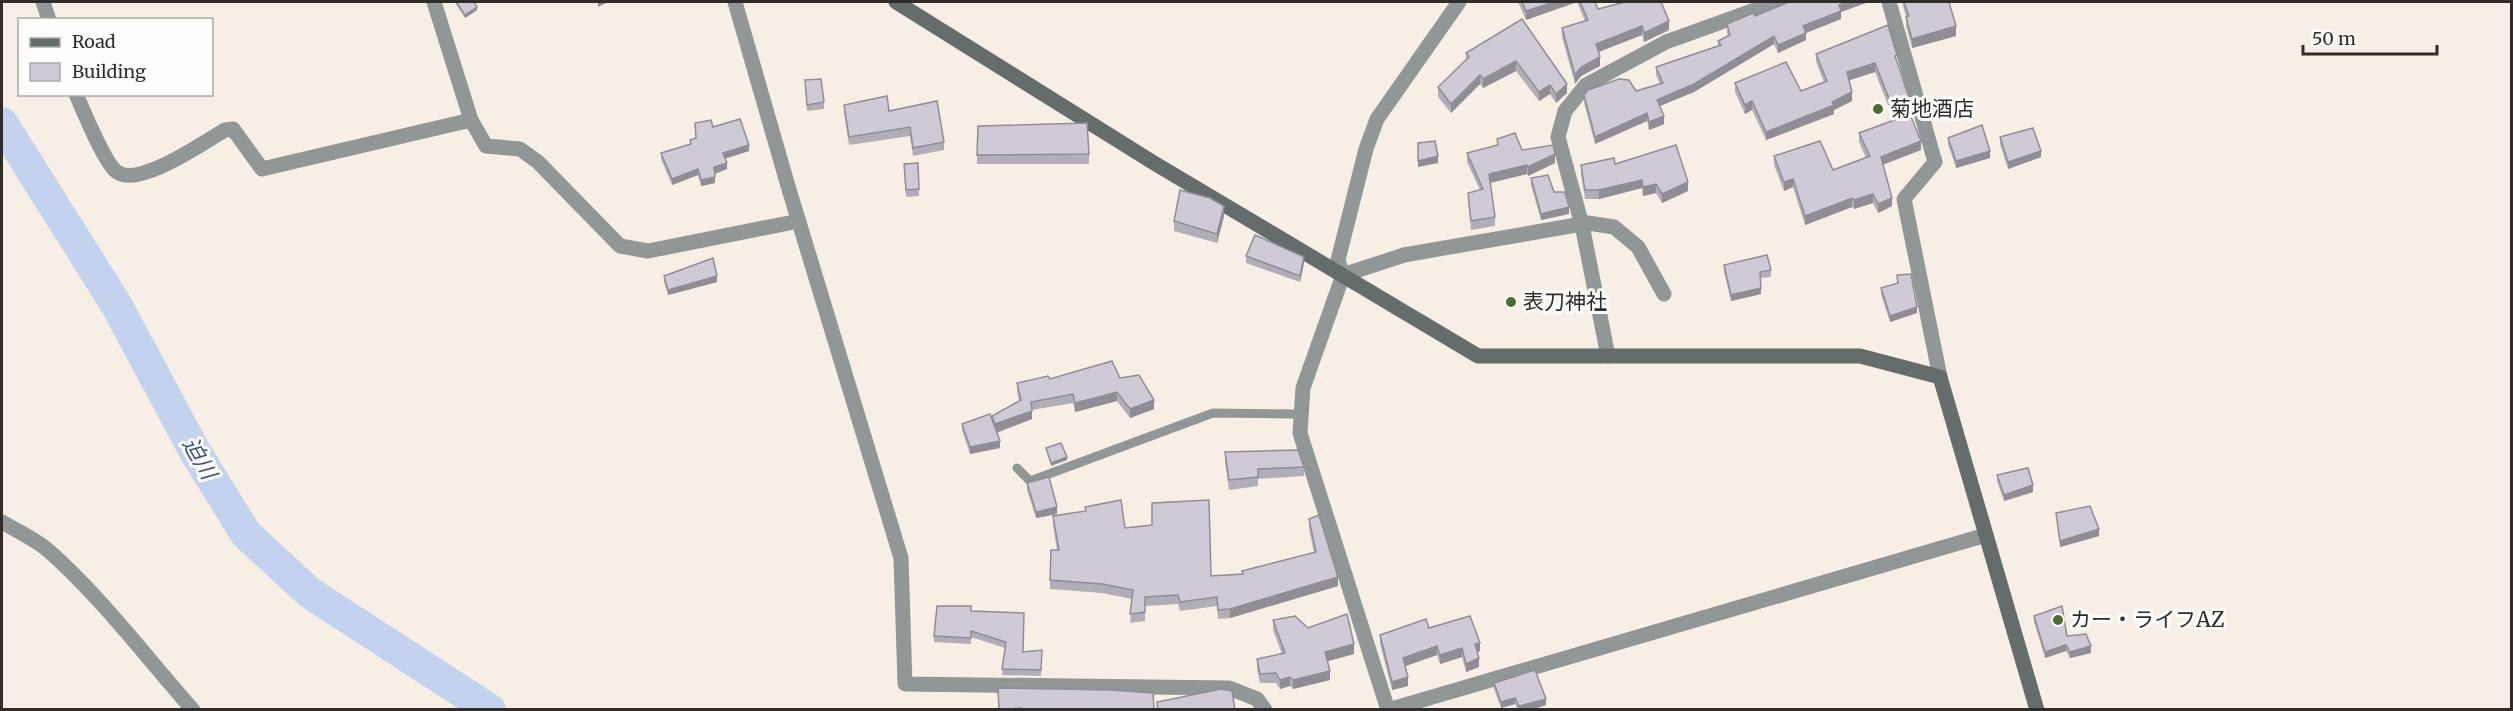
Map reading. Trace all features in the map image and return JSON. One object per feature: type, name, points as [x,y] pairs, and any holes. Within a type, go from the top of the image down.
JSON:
[{"type":"street","points":[[43,2],[48,18]]},
{"type":"street","points":[[434,2],[471,120],[486,146],[520,149],[538,162],[620,246],[648,251],[800,221]]},
{"type":"street","points":[[735,2],[901,558],[905,684],[1229,688],[1257,699],[1264,710]]},
{"type":"street","points":[[896,2],[1154,163],[1478,356],[1860,356],[1940,377]]},
{"type":"street","points":[[1459,2],[1377,119],[1366,149],[1338,260],[1343,275],[1303,388],[1300,433],[1388,710],[1986,535]]},
{"type":"street","points":[[1608,356],[1582,225],[1558,137],[1565,111],[1586,85],[1666,42],[1777,2]]},
{"type":"street","points":[[1889,2],[1935,162],[1904,199],[1940,377],[2037,710]]},
{"type":"street","points":[[77,96],[100,147],[116,172],[129,176],[156,168],[225,130],[234,129],[262,169],[471,120]]},
{"type":"street","points":[[1343,275],[1404,255],[1588,223],[1614,227],[1638,247],[1664,294]]},
{"type":"street","points":[[2,522],[47,550],[67,569],[138,645],[193,710]]},
{"type":"lane","points":[[1017,468],[1030,481],[1213,413],[1301,414]]},
{"type":"building","points":[[456,2],[474,2],[477,7],[465,15]]},
{"type":"building","points":[[1522,2],[1554,2],[1526,11]]},
{"type":"building","points":[[1580,2],[1595,2],[1598,9],[1625,2],[1661,2],[1669,21],[1644,33],[1642,26],[1596,44],[1600,57],[1581,67],[1575,75],[1562,28],[1588,20]]},
{"type":"building","points":[[1789,2],[1848,2],[1839,5],[1841,11],[1803,26],[1806,33],[1778,45],[1774,36],[1694,84],[1657,100],[1664,116],[1649,122],[1647,113],[1595,137],[1584,95],[1588,90],[1619,79],[1629,80],[1636,91],[1663,83],[1656,67],[1721,45],[1718,41],[1730,35],[1727,24],[1753,13],[1755,16]]},
{"type":"building","points":[[1904,2],[1949,2],[1956,26],[1912,39],[1906,17],[1909,16]]},
{"type":"building","points":[[1522,19],[1567,84],[1556,94],[1550,85],[1539,92],[1516,61],[1483,79],[1480,75],[1451,104],[1438,87],[1469,57],[1466,53]]},
{"type":"building","points":[[1888,25],[1897,55],[1895,56],[1910,100],[1905,102],[1921,141],[1881,157],[1892,198],[1878,204],[1873,194],[1854,200],[1852,198],[1805,216],[1793,179],[1784,182],[1774,156],[1820,141],[1833,170],[1870,156],[1859,133],[1897,119],[1875,63],[1847,72],[1852,92],[1832,102],[1834,105],[1766,132],[1752,101],[1745,105],[1735,83],[1786,62],[1801,91],[1827,81],[1816,54]]},
{"type":"building","points":[[821,79],[824,102],[807,105],[805,80]]},
{"type":"building","points":[[887,96],[889,111],[937,101],[944,142],[913,148],[910,127],[849,137],[844,105]]},
{"type":"building","points":[[740,119],[749,145],[723,153],[727,163],[714,167],[715,177],[701,180],[698,169],[672,179],[661,153],[691,144],[690,140],[696,138],[695,123],[711,120],[713,127]]},
{"type":"building","points":[[1087,123],[1089,154],[977,155],[978,126]]},
{"type":"building","points":[[1982,125],[1990,151],[1956,161],[1948,138]]},
{"type":"building","points":[[2033,128],[2041,151],[2008,162],[2000,137]]},
{"type":"building","points":[[1515,133],[1522,150],[1553,145],[1555,154],[1528,167],[1527,165],[1489,174],[1495,217],[1471,221],[1468,193],[1483,189],[1467,153],[1498,145],[1497,139]]},
{"type":"building","points":[[1435,141],[1438,156],[1418,161],[1418,143]]},
{"type":"building","points":[[1676,145],[1688,182],[1662,194],[1656,184],[1643,187],[1642,180],[1599,190],[1585,190],[1581,165],[1614,158],[1615,164]]},
{"type":"building","points":[[918,163],[919,189],[906,190],[904,164]]},
{"type":"building","points":[[1548,175],[1554,192],[1565,192],[1569,207],[1541,214],[1531,178]]},
{"type":"building","points":[[1180,190],[1210,198],[1224,206],[1217,234],[1174,221]]},
{"type":"building","points":[[1255,235],[1304,257],[1300,276],[1246,256]]},
{"type":"building","points":[[1767,255],[1771,270],[1760,272],[1761,288],[1731,295],[1724,265]]},
{"type":"building","points":[[713,258],[717,276],[668,290],[664,276]]},
{"type":"building","points":[[1911,274],[1917,307],[1890,316],[1881,288],[1898,283],[1897,275]]},
{"type":"building","points":[[1112,361],[1120,378],[1139,375],[1154,400],[1130,409],[1117,392],[1075,403],[1073,394],[1031,402],[1032,411],[995,424],[992,416],[1021,400],[1017,383],[1048,376],[1050,379]]},
{"type":"building","points":[[990,414],[1000,441],[970,447],[962,424]]},
{"type":"building","points":[[1061,443],[1067,457],[1051,463],[1046,448]]},
{"type":"building","points":[[1298,450],[1304,467],[1258,469],[1258,477],[1229,480],[1225,452]]},
{"type":"building","points":[[2028,468],[2033,485],[2004,495],[1997,475]]},
{"type":"building","points":[[1049,477],[1057,507],[1036,512],[1027,483]]},
{"type":"building","points":[[1121,500],[1125,528],[1152,525],[1152,503],[1209,500],[1211,576],[1243,574],[1242,571],[1316,552],[1309,519],[1319,515],[1338,577],[1230,609],[1218,610],[1217,597],[1180,602],[1178,595],[1145,597],[1145,612],[1130,614],[1133,590],[1102,584],[1050,580],[1051,550],[1059,550],[1053,516],[1086,511],[1085,507]]},
{"type":"building","points":[[2090,506],[2099,529],[2060,541],[2056,513]]},
{"type":"building","points":[[937,606],[971,606],[971,611],[1024,613],[1023,652],[1042,650],[1041,670],[1002,669],[1006,642],[971,631],[971,638],[934,636]]},
{"type":"building","points":[[2062,606],[2067,636],[2086,634],[2091,646],[2070,652],[2066,645],[2045,652],[2034,616]]},
{"type":"building","points":[[1347,614],[1354,644],[1325,652],[1330,671],[1293,680],[1290,677],[1280,680],[1276,673],[1260,674],[1257,659],[1285,653],[1273,620],[1295,616],[1308,628]]},
{"type":"building","points":[[1470,616],[1480,643],[1475,644],[1479,658],[1466,664],[1462,648],[1440,655],[1437,646],[1403,658],[1408,677],[1392,682],[1380,635],[1426,619],[1429,628]]},
{"type":"building","points":[[1535,670],[1546,699],[1519,706],[1515,698],[1501,702],[1494,683]]},
{"type":"building","points":[[998,688],[1153,693],[1154,709],[1021,710],[1021,708],[999,710]]},
{"type":"building","points":[[1221,689],[1232,691],[1235,710],[1158,710],[1157,702]]},
{"type":"waterway","name":"迫川","points":[[2,123],[117,306],[194,450],[246,534],[310,593],[490,710]]},
{"type":"place","name":"菊地酒店","points":[[1878,109]]},
{"type":"place","name":"表刀神社","points":[[1511,302]]},
{"type":"place","name":"カー・ライフAZ","points":[[2058,620]]}]
